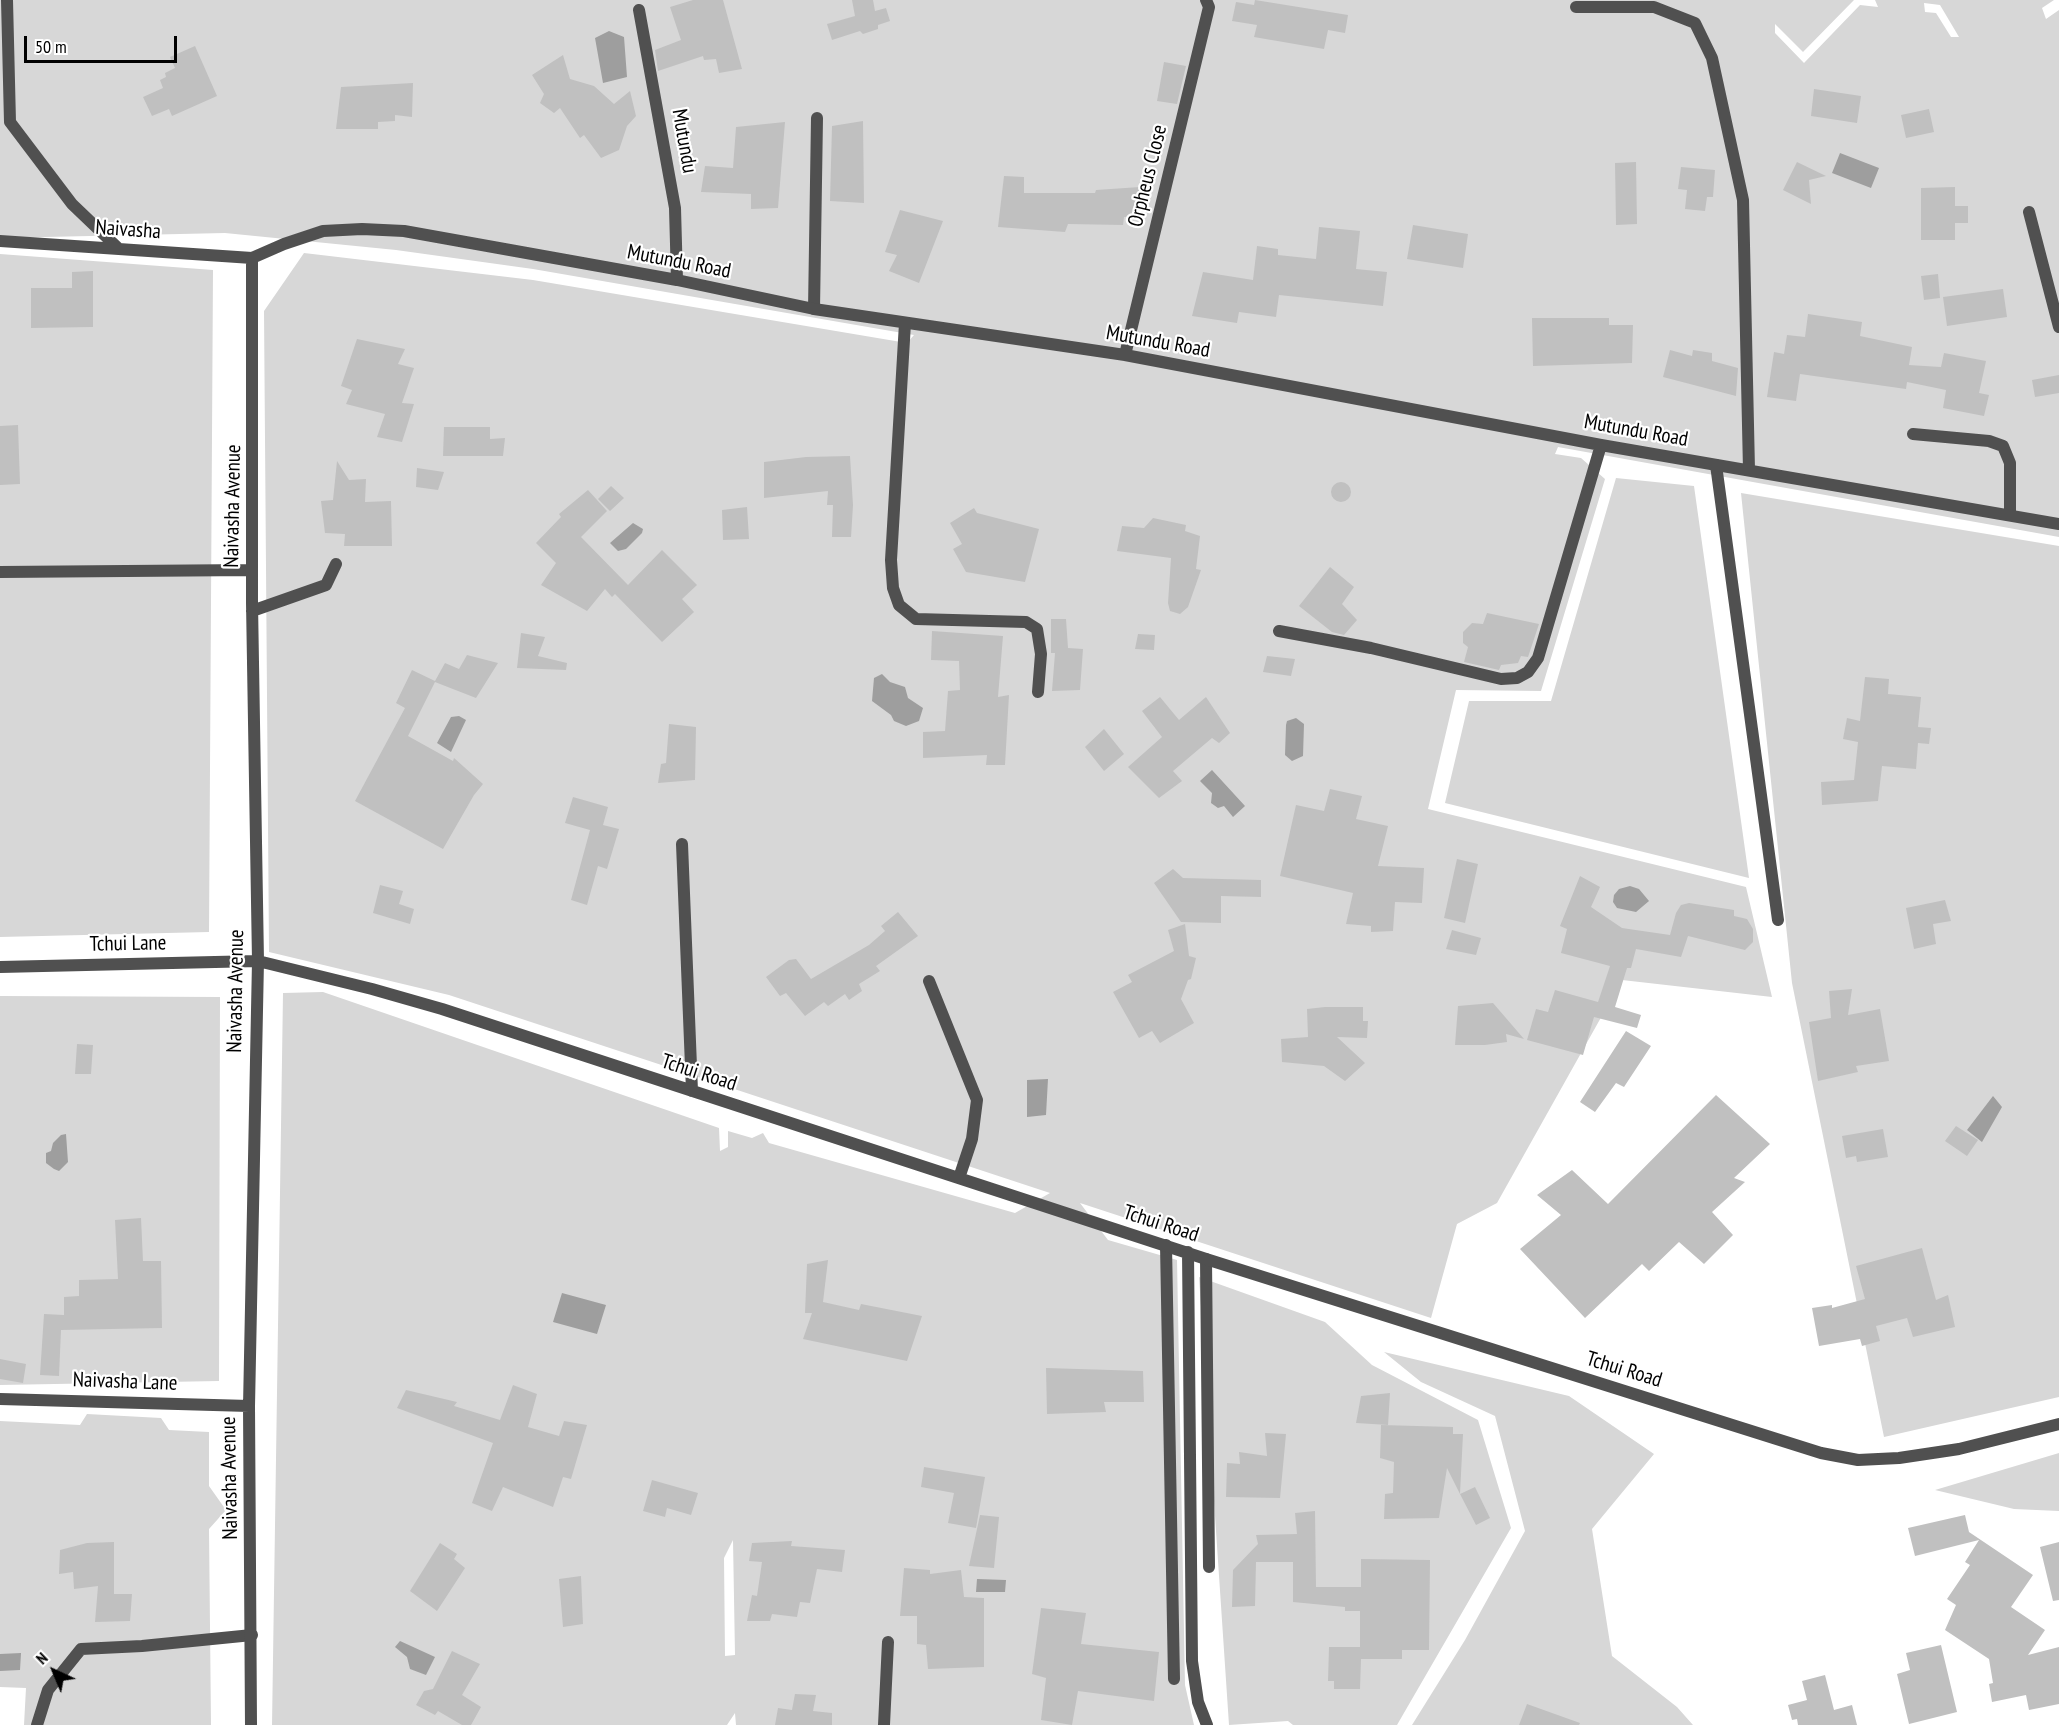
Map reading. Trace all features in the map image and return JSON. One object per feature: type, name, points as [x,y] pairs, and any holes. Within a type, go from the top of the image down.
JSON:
[{"type":"street","points":[[7,0],[10,122],[72,204],[119,249]]},
{"type":"street","name":"Orpheus Close","points":[[1125,355],[1208,2]]},
{"type":"street","points":[[1576,7],[1654,7],[1695,23],[1712,58],[1743,200],[1749,471]]},
{"type":"street","name":"Mutundu","points":[[639,10],[675,208],[677,280]]},
{"type":"street","points":[[814,309],[817,118]]},
{"type":"street","points":[[2029,212],[2059,327]]},
{"type":"street","name":"Mutundu Road","points":[[252,258],[323,231],[362,229],[404,231],[677,280],[814,309],[1125,355],[1601,445],[2059,524]]},
{"type":"street","name":"Naivasha","points":[[0,241],[252,258]]},
{"type":"street","name":"Naivasha Avenue","points":[[251,1725],[249,1406],[258,961],[252,611],[252,258]]},
{"type":"street","points":[[905,322],[891,560],[892,588],[899,605],[916,619],[1026,622],[1037,629],[1041,654],[1038,692]]},
{"type":"street","points":[[1913,435],[1989,441],[2003,446],[2010,463],[2010,515]]},
{"type":"street","points":[[1279,631],[1371,648],[1501,679],[1517,678],[1528,672],[1538,658],[1601,445]]},
{"type":"street","points":[[1716,465],[1778,920]]},
{"type":"street","points":[[252,611],[326,585],[336,564]]},
{"type":"street","points":[[0,572],[252,570]]},
{"type":"street","points":[[682,844],[692,1091]]},
{"type":"street","name":"Tchui Lane","points":[[0,967],[258,961]]},
{"type":"street","name":"Tchui Road","points":[[258,961],[442,1009],[1206,1259],[1821,1453],[1858,1460],[1899,1458],[1959,1449],[2059,1424]]},
{"type":"street","points":[[929,981],[977,1100],[972,1139],[959,1178]]},
{"type":"street","points":[[1166,1245],[1174,1679]]},
{"type":"street","points":[[1188,1252],[1192,1661],[1198,1702],[1207,1725]]},
{"type":"street","points":[[1206,1259],[1209,1567]]},
{"type":"street","name":"Naivasha Lane","points":[[0,1399],[249,1406]]},
{"type":"street","points":[[37,1725],[48,1690],[81,1649],[142,1646],[252,1635]]},
{"type":"street","points":[[884,1725],[888,1642]]},
{"type":"shaded area","points":[[0,0],[1854,0],[1803,52],[1775,24],[1775,33],[1804,63],[1860,5],[1878,7],[1875,0],[2054,0],[2042,8],[2046,19],[2059,10],[2059,537],[1558,447],[1555,454],[1581,458],[1605,479],[1541,691],[1456,690],[1428,809],[1746,887],[1772,997],[1622,980],[1497,1203],[1457,1224],[1431,1318],[1080,1203],[1108,1240],[1177,1260],[1185,1685],[1194,1725],[736,1725],[735,1713],[727,1725],[272,1725],[283,993],[323,992],[719,1128],[720,1151],[728,1147],[728,1131],[752,1138],[763,1133],[769,1143],[1015,1213],[1050,1193],[449,995],[269,952],[264,311],[304,253],[533,280],[907,343],[914,335],[533,269],[396,250],[225,233],[0,238]],"holes":[[[1924,3],[1940,5],[1959,37],[1951,37],[1936,13],[1925,12]],[[733,1540],[735,1655],[725,1656],[724,1558]]]},
{"type":"shaded area","points":[[609,31],[624,37],[627,77],[603,83],[595,38]]},
{"type":"shaded area","points":[[1840,153],[1879,168],[1871,188],[1832,173]]},
{"type":"shaded area","points":[[0,254],[213,270],[209,932],[0,937]]},
{"type":"shaded area","points":[[1616,478],[1694,486],[1749,878],[1445,803],[1469,701],[1551,701]]},
{"type":"shaded area","points":[[1741,493],[2059,546],[2059,1397],[1884,1437],[1792,983]]},
{"type":"shaded area","points":[[633,523],[643,529],[642,533],[626,549],[618,551],[610,543]]},
{"type":"shaded area","points":[[882,674],[890,682],[905,687],[908,698],[923,708],[919,721],[906,726],[894,721],[891,715],[872,701],[874,678]]},
{"type":"shaded area","points":[[459,716],[466,720],[451,752],[437,743],[451,717]]},
{"type":"shaded area","points":[[1296,718],[1304,724],[1303,756],[1292,761],[1285,755],[1286,725],[1287,721]]},
{"type":"shaded area","points":[[1212,770],[1245,806],[1233,817],[1224,806],[1218,808],[1211,803],[1212,793],[1200,781]]},
{"type":"shaded area","points":[[1630,886],[1639,889],[1649,901],[1636,912],[1617,908],[1613,902],[1614,895],[1619,889]]},
{"type":"shaded area","points":[[0,996],[220,997],[219,1381],[0,1385]]},
{"type":"shaded area","points":[[1048,1079],[1046,1115],[1027,1117],[1027,1080]]},
{"type":"shaded area","points":[[1993,1096],[2002,1107],[1982,1142],[1967,1130]]},
{"type":"shaded area","points":[[66,1134],[68,1162],[59,1171],[46,1163],[46,1153],[51,1151],[53,1143],[61,1135]]},
{"type":"shaded area","points":[[1199,1277],[1325,1322],[1372,1365],[1478,1420],[1511,1528],[1397,1725],[1293,1725],[1288,1721],[1229,1725]]},
{"type":"shaded area","points":[[562,1293],[606,1305],[597,1334],[553,1322]]},
{"type":"shaded area","points":[[1384,1352],[1569,1396],[1654,1454],[1592,1529],[1612,1656],[1677,1707],[1693,1725],[1412,1725],[1465,1640],[1525,1531],[1495,1416],[1421,1382]]},
{"type":"shaded area","points":[[87,1414],[161,1418],[169,1430],[209,1432],[209,1486],[226,1510],[209,1529],[211,1725],[24,1725],[26,1688],[0,1687],[0,1421],[80,1425]]},
{"type":"shaded area","points":[[2059,1453],[2059,1511],[2014,1509],[1935,1490]]},
{"type":"shaded area","points":[[977,1579],[1006,1580],[1005,1592],[976,1592]]},
{"type":"shaded area","points":[[400,1641],[435,1657],[426,1675],[410,1669],[407,1657],[395,1647]]},
{"type":"shaded area","points":[[21,1653],[20,1670],[0,1671],[0,1654]]},
{"type":"building","points":[[693,0],[723,0],[742,69],[719,73],[716,59],[704,60],[703,56],[658,71],[655,50],[681,40],[670,7]]},
{"type":"building","points":[[852,0],[873,0],[875,11],[886,8],[890,21],[878,25],[878,29],[863,34],[860,31],[832,40],[827,24],[855,16]]},
{"type":"building","points":[[1255,0],[1348,15],[1345,33],[1328,30],[1324,49],[1254,37],[1257,25],[1232,21],[1236,2],[1254,5]]},
{"type":"building","points":[[195,46],[217,96],[172,116],[169,109],[152,116],[143,97],[163,88],[160,80],[166,77],[165,73],[175,68],[170,57]]},
{"type":"building","points":[[563,55],[570,79],[594,86],[614,104],[630,91],[636,116],[627,126],[619,150],[601,158],[584,135],[580,138],[560,108],[554,113],[540,103],[544,94],[532,75]]},
{"type":"building","points":[[1164,62],[1186,66],[1177,104],[1157,101]]},
{"type":"building","points":[[413,83],[412,117],[395,115],[395,121],[378,122],[378,129],[336,129],[341,87]]},
{"type":"building","points":[[1814,89],[1861,96],[1857,123],[1811,116]]},
{"type":"building","points":[[1929,109],[1934,132],[1906,138],[1901,115]]},
{"type":"building","points":[[863,121],[864,203],[830,201],[832,126]]},
{"type":"building","points":[[785,122],[778,208],[751,209],[751,194],[701,192],[705,166],[733,168],[736,127]]},
{"type":"building","points":[[1636,162],[1637,224],[1616,225],[1615,163]]},
{"type":"building","points":[[1797,162],[1826,176],[1809,180],[1811,204],[1783,190]]},
{"type":"building","points":[[1681,167],[1715,170],[1713,197],[1707,197],[1705,211],[1685,209],[1687,190],[1678,189]]},
{"type":"building","points":[[1004,176],[1024,177],[1024,193],[1095,193],[1096,190],[1140,187],[1142,217],[1124,217],[1123,225],[1068,224],[1065,232],[998,227]]},
{"type":"building","points":[[1955,187],[1955,206],[1968,206],[1968,223],[1955,223],[1955,240],[1921,240],[1921,188]]},
{"type":"building","points":[[900,210],[943,221],[919,283],[889,271],[897,255],[885,252]]},
{"type":"building","points":[[1413,225],[1468,234],[1463,268],[1407,259]]},
{"type":"building","points":[[1319,227],[1360,231],[1356,269],[1387,272],[1383,306],[1279,295],[1276,317],[1239,312],[1237,323],[1192,316],[1203,272],[1253,280],[1257,246],[1278,249],[1278,255],[1316,259]]},
{"type":"building","points":[[93,271],[93,327],[31,328],[31,288],[72,288],[72,272]]},
{"type":"building","points":[[1938,274],[1940,298],[1924,300],[1921,276]]},
{"type":"building","points":[[2003,289],[2007,317],[1947,326],[1943,297]]},
{"type":"building","points":[[1808,314],[1862,322],[1860,336],[1912,347],[1909,365],[1941,367],[1944,353],[1986,361],[1979,393],[1989,395],[1984,416],[1943,408],[1946,390],[1907,382],[1906,389],[1800,374],[1796,401],[1767,397],[1774,352],[1784,354],[1787,335],[1805,337]]},
{"type":"building","points":[[1532,318],[1609,318],[1609,325],[1633,325],[1632,363],[1533,366]]},
{"type":"building","points":[[357,339],[405,349],[398,364],[414,368],[402,403],[414,404],[402,442],[377,437],[385,414],[346,404],[352,390],[341,386]]},
{"type":"building","points":[[1670,350],[1692,356],[1693,350],[1712,353],[1712,361],[1738,368],[1736,396],[1663,377]]},
{"type":"building","points":[[2059,375],[2059,393],[2035,397],[2032,380]]},
{"type":"building","points":[[18,425],[20,484],[0,485],[0,426]]},
{"type":"building","points":[[444,427],[490,427],[490,439],[505,438],[503,456],[443,456]]},
{"type":"building","points":[[850,456],[853,505],[851,537],[832,537],[833,505],[827,505],[828,491],[764,498],[764,462],[806,457]]},
{"type":"building","points":[[337,461],[349,480],[366,479],[365,502],[391,501],[392,546],[344,546],[345,534],[325,533],[321,501],[333,500]]},
{"type":"building","points":[[417,468],[444,472],[438,490],[416,487]]},
{"type":"building","points":[[1337,482],[1345,482],[1351,488],[1351,496],[1345,502],[1337,502],[1331,496],[1331,488]]},
{"type":"building","points":[[611,486],[624,498],[610,511],[598,499]]},
{"type":"building","points":[[588,490],[607,511],[581,537],[628,585],[662,550],[697,585],[682,599],[694,612],[662,642],[615,594],[612,597],[605,589],[587,611],[541,585],[556,563],[536,543],[561,517],[559,514]]},
{"type":"building","points":[[747,507],[749,539],[723,540],[722,510]]},
{"type":"building","points":[[974,508],[977,513],[1039,529],[1025,582],[966,572],[953,549],[962,544],[950,523]]},
{"type":"building","points":[[1153,518],[1186,525],[1185,531],[1200,536],[1196,569],[1201,570],[1188,607],[1180,614],[1170,611],[1168,603],[1171,558],[1117,551],[1122,526],[1144,528]]},
{"type":"building","points":[[1330,567],[1354,587],[1342,604],[1357,620],[1344,635],[1332,632],[1299,606]]},
{"type":"building","points":[[1487,613],[1539,624],[1528,657],[1521,656],[1518,663],[1501,665],[1499,670],[1464,662],[1468,647],[1463,643],[1463,632],[1472,623],[1483,624]]},
{"type":"building","points":[[1051,619],[1066,619],[1068,648],[1083,649],[1080,690],[1052,691],[1055,653],[1051,653]]},
{"type":"building","points":[[932,631],[1003,636],[998,697],[1009,695],[1005,765],[986,765],[987,755],[923,758],[923,732],[945,731],[948,691],[960,690],[959,661],[931,660]]},
{"type":"building","points":[[521,633],[545,637],[538,656],[567,663],[566,670],[517,668]]},
{"type":"building","points":[[1138,634],[1155,635],[1154,650],[1135,649]]},
{"type":"building","points":[[467,655],[498,663],[476,698],[435,682],[408,736],[453,761],[454,758],[483,784],[474,795],[443,849],[355,801],[405,708],[396,703],[412,670],[435,681],[445,663],[459,669]]},
{"type":"building","points":[[1267,656],[1295,659],[1291,676],[1263,672]]},
{"type":"building","points":[[1865,677],[1889,679],[1888,694],[1921,697],[1918,727],[1931,728],[1929,744],[1918,743],[1916,769],[1882,766],[1878,801],[1822,805],[1821,782],[1854,780],[1858,742],[1843,739],[1847,718],[1860,721]]},
{"type":"building","points":[[1160,697],[1179,720],[1206,697],[1230,733],[1219,743],[1212,738],[1173,771],[1182,781],[1159,798],[1128,767],[1162,737],[1142,711]]},
{"type":"building","points":[[669,724],[696,727],[695,780],[658,783],[661,764],[666,763]]},
{"type":"building","points":[[1104,729],[1124,754],[1104,771],[1085,747]]},
{"type":"building","points":[[1330,789],[1362,796],[1356,819],[1388,826],[1378,866],[1424,868],[1422,903],[1395,902],[1393,931],[1371,932],[1371,926],[1346,924],[1353,893],[1280,876],[1296,805],[1324,811]]},
{"type":"building","points":[[573,797],[608,807],[603,825],[619,829],[607,869],[598,866],[587,905],[571,900],[590,830],[565,823]]},
{"type":"building","points":[[1457,859],[1478,864],[1465,923],[1444,918]]},
{"type":"building","points":[[1173,869],[1183,878],[1261,880],[1261,897],[1221,896],[1221,923],[1181,922],[1154,883]]},
{"type":"building","points":[[1580,876],[1600,887],[1591,907],[1622,928],[1670,935],[1676,913],[1681,905],[1689,903],[1734,910],[1734,916],[1747,919],[1753,929],[1753,942],[1745,950],[1688,936],[1681,957],[1636,949],[1631,968],[1627,968],[1615,1007],[1641,1015],[1637,1028],[1594,1017],[1583,1055],[1527,1040],[1536,1009],[1548,1012],[1555,990],[1598,1002],[1610,966],[1561,953],[1567,929],[1560,926]]},
{"type":"building","points":[[380,885],[403,891],[399,904],[414,909],[410,924],[373,913]]},
{"type":"building","points":[[1945,900],[1951,921],[1933,924],[1936,944],[1914,949],[1906,908]]},
{"type":"building","points":[[898,912],[918,936],[876,966],[880,971],[859,984],[862,991],[849,1000],[845,994],[828,1006],[824,1002],[805,1016],[786,993],[780,996],[766,977],[789,960],[796,959],[811,979],[869,945],[885,931],[881,926]]},
{"type":"building","points":[[1185,924],[1189,956],[1196,958],[1191,979],[1188,980],[1181,999],[1194,1023],[1160,1043],[1152,1031],[1139,1038],[1113,992],[1132,982],[1128,975],[1174,951],[1168,930]]},
{"type":"building","points":[[1452,930],[1481,938],[1476,955],[1446,949]]},
{"type":"building","points":[[1852,989],[1848,1015],[1880,1009],[1889,1061],[1856,1066],[1858,1072],[1818,1081],[1809,1022],[1831,1018],[1829,991]]},
{"type":"building","points":[[1493,1003],[1524,1039],[1506,1034],[1507,1042],[1455,1045],[1458,1006]]},
{"type":"building","points":[[1363,1007],[1363,1021],[1368,1021],[1367,1038],[1337,1037],[1365,1063],[1345,1081],[1324,1066],[1282,1062],[1281,1039],[1308,1037],[1307,1009]]},
{"type":"building","points":[[1626,1031],[1651,1046],[1624,1087],[1616,1083],[1595,1112],[1580,1102]]},
{"type":"building","points":[[77,1044],[93,1045],[91,1074],[75,1074]]},
{"type":"building","points":[[1716,1095],[1770,1144],[1734,1178],[1745,1182],[1712,1212],[1733,1235],[1704,1264],[1679,1242],[1649,1271],[1642,1264],[1585,1318],[1520,1249],[1561,1215],[1537,1195],[1572,1170],[1608,1204]]},
{"type":"building","points":[[1956,1126],[1978,1140],[1967,1156],[1945,1141]]},
{"type":"building","points":[[1883,1129],[1888,1157],[1857,1162],[1856,1156],[1846,1158],[1842,1136]]},
{"type":"building","points":[[141,1218],[143,1261],[161,1261],[162,1328],[61,1330],[59,1376],[40,1375],[44,1314],[64,1315],[64,1297],[79,1296],[79,1280],[118,1279],[115,1220]]},
{"type":"building","points":[[1922,1248],[1936,1300],[1948,1295],[1955,1327],[1913,1337],[1907,1318],[1876,1326],[1880,1341],[1862,1346],[1860,1339],[1819,1346],[1812,1308],[1832,1305],[1832,1308],[1865,1299],[1856,1266]]},
{"type":"building","points":[[828,1260],[823,1302],[859,1310],[861,1304],[922,1316],[907,1361],[803,1339],[812,1313],[805,1313],[807,1264]]},
{"type":"building","points":[[0,1359],[26,1364],[23,1383],[0,1379]]},
{"type":"building","points":[[1046,1368],[1143,1371],[1144,1402],[1104,1402],[1106,1412],[1047,1414]]},
{"type":"building","points":[[513,1385],[537,1394],[528,1427],[559,1436],[564,1421],[587,1425],[571,1479],[563,1477],[553,1507],[503,1487],[492,1511],[472,1503],[493,1443],[397,1408],[406,1390],[457,1402],[454,1406],[500,1420]]},
{"type":"building","points":[[1390,1393],[1388,1425],[1356,1423],[1361,1396]]},
{"type":"building","points":[[1381,1425],[1453,1427],[1453,1434],[1463,1434],[1460,1494],[1447,1468],[1439,1518],[1384,1519],[1385,1494],[1393,1493],[1394,1462],[1380,1458]]},
{"type":"building","points":[[1265,1433],[1286,1434],[1280,1498],[1226,1497],[1227,1463],[1240,1464],[1239,1452],[1267,1456]]},
{"type":"building","points":[[924,1467],[985,1477],[976,1528],[948,1523],[954,1493],[921,1487]]},
{"type":"building","points":[[652,1480],[698,1493],[691,1515],[667,1508],[665,1517],[643,1511]]},
{"type":"building","points":[[1475,1487],[1490,1518],[1476,1525],[1460,1494]]},
{"type":"building","points":[[1315,1511],[1316,1587],[1361,1587],[1361,1559],[1430,1560],[1429,1650],[1402,1650],[1402,1659],[1361,1659],[1360,1689],[1334,1689],[1334,1681],[1328,1681],[1329,1647],[1360,1647],[1360,1611],[1345,1611],[1345,1607],[1293,1602],[1293,1562],[1256,1562],[1255,1606],[1232,1607],[1233,1570],[1258,1544],[1256,1535],[1297,1534],[1295,1513]]},
{"type":"building","points":[[980,1515],[999,1517],[994,1568],[969,1566]]},
{"type":"building","points":[[1965,1515],[1969,1532],[2033,1575],[2011,1607],[2045,1630],[2028,1655],[2059,1647],[2059,1704],[2029,1710],[2026,1695],[1992,1702],[1989,1684],[1993,1683],[1989,1659],[1945,1630],[1956,1605],[1947,1599],[1970,1565],[1965,1562],[1979,1540],[1915,1556],[1908,1528]]},
{"type":"building","points":[[792,1541],[791,1546],[845,1550],[842,1572],[817,1569],[810,1603],[800,1602],[797,1617],[772,1614],[770,1621],[747,1621],[752,1595],[757,1596],[762,1562],[749,1561],[752,1543]]},
{"type":"building","points":[[114,1542],[114,1594],[132,1594],[130,1621],[95,1622],[98,1586],[74,1589],[73,1572],[59,1574],[60,1550],[87,1543]]},
{"type":"building","points":[[2059,1542],[2059,1600],[2053,1601],[2040,1547]]},
{"type":"building","points":[[440,1543],[457,1554],[454,1559],[465,1568],[437,1611],[410,1591]]},
{"type":"building","points":[[904,1568],[930,1570],[930,1574],[961,1570],[964,1597],[984,1598],[984,1667],[928,1669],[926,1645],[917,1644],[917,1616],[900,1616]]},
{"type":"building","points":[[581,1576],[583,1624],[563,1627],[559,1579]]},
{"type":"building","points":[[1041,1608],[1086,1613],[1081,1644],[1159,1652],[1154,1701],[1078,1691],[1072,1725],[1041,1720],[1046,1678],[1032,1674]]},
{"type":"building","points":[[1941,1645],[1957,1712],[1909,1724],[1897,1674],[1910,1670],[1906,1653]]},
{"type":"building","points":[[452,1651],[480,1664],[462,1695],[481,1707],[471,1725],[462,1725],[438,1711],[435,1715],[416,1705],[424,1691],[433,1689]]},
{"type":"building","points":[[1825,1675],[1834,1710],[1852,1705],[1857,1725],[1798,1725],[1797,1719],[1792,1720],[1788,1705],[1807,1700],[1802,1681]]},
{"type":"building","points":[[795,1694],[816,1695],[813,1711],[832,1713],[832,1725],[775,1725],[778,1708],[792,1710]]},
{"type":"building","points":[[1527,1704],[1580,1723],[1579,1725],[1519,1725]]}]
